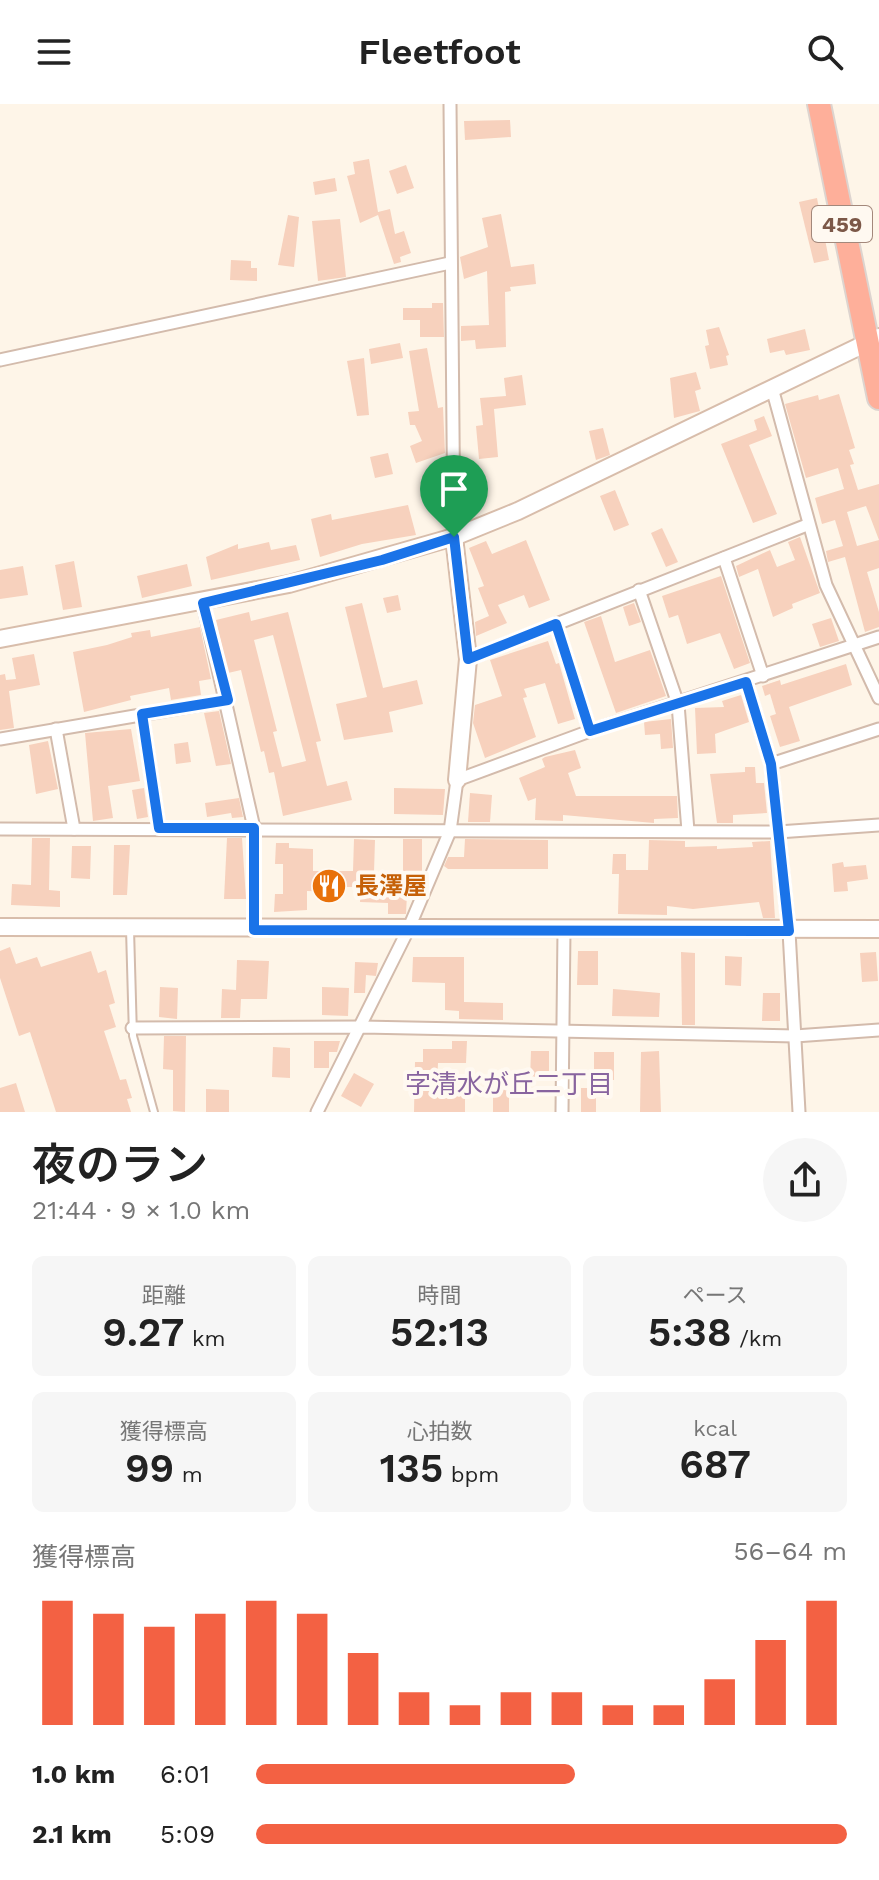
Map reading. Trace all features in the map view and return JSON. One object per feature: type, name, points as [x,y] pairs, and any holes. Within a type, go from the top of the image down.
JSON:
[{"type":"highway","name":"459","points":[[819,104],[872,341],[879,398]]},
{"type":"street","points":[[317,1112],[408,930],[450,831],[457,780],[468,659],[454,537],[450,104]]},
{"type":"street","points":[[0,360],[450,263]]},
{"type":"street","points":[[0,639],[203,603],[369,564],[454,537],[518,511],[872,341]]},
{"type":"street","points":[[772,388],[807,525],[852,646],[879,698]]},
{"type":"street","points":[[468,659],[807,525]]},
{"type":"street","points":[[724,558],[763,676]]},
{"type":"street","points":[[639,590],[678,704],[688,831]]},
{"type":"street","points":[[203,603],[228,700],[254,828],[254,930]]},
{"type":"street","points":[[556,624],[590,731]]},
{"type":"street","points":[[457,780],[590,731],[879,637]]},
{"type":"street","points":[[746,682],[771,764],[789,931],[799,1112]]},
{"type":"street","points":[[0,739],[228,700]]},
{"type":"street","points":[[142,714],[159,828]]},
{"type":"street","points":[[56,729],[74,829]]},
{"type":"street","points":[[771,764],[879,729]]},
{"type":"street","points":[[0,829],[778,832],[879,825]]},
{"type":"street","points":[[0,927],[254,930],[879,929]]},
{"type":"street","points":[[562,1112],[564,930]]},
{"type":"street","points":[[132,1028],[362,1027],[795,1036],[879,1030]]},
{"type":"lane","points":[[130,929],[132,1028],[154,1112]]},
{"type":"building","points":[[510,120],[511,137],[465,140],[464,121]]},
{"type":"building","points":[[369,159],[378,212],[390,209],[395,234],[404,231],[411,253],[400,257],[401,262],[394,264],[378,215],[360,223],[347,176],[355,174],[353,162]]},
{"type":"building","points":[[406,165],[414,188],[397,194],[389,171]]},
{"type":"building","points":[[335,178],[337,191],[315,195],[313,182]]},
{"type":"building","points":[[817,198],[829,260],[814,263],[799,202]]},
{"type":"building","points":[[501,214],[511,267],[534,264],[536,284],[510,287],[511,291],[505,292],[506,347],[476,349],[475,340],[461,341],[461,326],[489,325],[487,271],[464,279],[460,257],[488,247],[482,218]]},
{"type":"building","points":[[288,215],[299,217],[294,267],[278,265]]},
{"type":"building","points":[[340,219],[346,277],[318,281],[312,221]]},
{"type":"building","points":[[231,260],[251,261],[251,268],[257,268],[257,281],[230,280]]},
{"type":"building","points":[[432,303],[443,303],[444,337],[420,337],[420,320],[403,320],[403,308],[432,308]]},
{"type":"building","points":[[719,327],[729,355],[726,356],[728,365],[710,369],[705,346],[709,345],[706,330]]},
{"type":"building","points":[[805,329],[810,350],[786,355],[784,350],[770,353],[767,339]]},
{"type":"building","points":[[400,343],[403,358],[371,364],[369,349]]},
{"type":"building","points":[[427,348],[438,408],[443,407],[445,453],[416,463],[410,446],[422,441],[415,425],[410,425],[408,412],[419,411],[409,351]]},
{"type":"building","points":[[364,358],[369,415],[357,416],[347,361]]},
{"type":"building","points":[[696,372],[701,389],[695,391],[700,411],[674,418],[670,378]]},
{"type":"building","points":[[522,375],[526,405],[494,409],[498,457],[479,459],[476,426],[483,425],[480,398],[506,396],[504,378]]},
{"type":"building","points":[[839,394],[855,448],[849,450],[854,464],[850,465],[858,490],[879,484],[879,540],[879,568],[867,572],[879,612],[879,627],[865,632],[845,557],[828,562],[826,551],[843,546],[835,520],[822,524],[815,498],[844,489],[838,468],[806,478],[785,404],[818,395],[819,400]],"holes":[[[866,506],[879,540],[857,546],[847,512]]]},
{"type":"building","points":[[764,416],[772,436],[749,445],[777,514],[753,523],[721,444],[757,430],[754,420]]},
{"type":"building","points":[[603,428],[610,455],[596,460],[589,431]]},
{"type":"building","points":[[388,453],[393,474],[375,478],[370,457]]},
{"type":"building","points":[[615,490],[629,525],[614,531],[600,496]]},
{"type":"building","points":[[408,505],[416,535],[362,544],[320,557],[311,519],[331,514],[332,520]]},
{"type":"building","points":[[662,528],[678,562],[666,567],[651,533]]},
{"type":"building","points":[[800,537],[820,593],[792,604],[793,608],[773,617],[758,569],[739,577],[736,566],[770,550],[777,567],[795,560],[788,542]]},
{"type":"building","points":[[526,540],[550,600],[529,608],[524,595],[498,605],[507,623],[476,636],[475,622],[489,616],[478,588],[484,586],[469,548],[486,541],[492,554]]},
{"type":"building","points":[[269,542],[271,550],[296,545],[300,560],[211,580],[206,557],[238,544],[238,549]]},
{"type":"building","points":[[74,561],[82,607],[63,610],[55,565]]},
{"type":"building","points":[[187,564],[192,586],[142,598],[137,576]]},
{"type":"building","points":[[23,566],[28,595],[0,599],[0,570]]},
{"type":"building","points":[[721,576],[750,663],[734,669],[720,633],[687,644],[678,615],[669,618],[662,596]]},
{"type":"building","points":[[398,595],[401,610],[387,613],[383,598]]},
{"type":"building","points":[[362,603],[383,688],[417,680],[423,704],[389,712],[393,732],[344,740],[336,704],[367,697],[345,607]]},
{"type":"building","points":[[634,603],[641,622],[629,626],[623,607]]},
{"type":"building","points":[[249,612],[251,621],[288,612],[321,741],[316,742],[327,786],[347,781],[352,800],[283,816],[274,772],[269,773],[264,751],[261,752],[241,670],[228,673],[216,620]],"holes":[[[273,635],[306,761],[282,767],[273,732],[277,731],[254,640]]]},
{"type":"building","points":[[601,616],[615,662],[650,650],[666,696],[616,713],[584,622]]},
{"type":"building","points":[[831,618],[839,641],[820,647],[812,624]]},
{"type":"building","points":[[200,627],[211,679],[199,681],[201,695],[171,700],[169,688],[130,696],[131,700],[84,712],[73,652],[132,637],[131,633],[150,630],[151,637]]},
{"type":"building","points":[[548,641],[556,664],[559,663],[575,719],[558,724],[545,683],[524,689],[527,697],[523,698],[536,737],[485,758],[473,723],[475,705],[502,696],[490,660]]},
{"type":"building","points":[[34,654],[40,685],[9,691],[14,728],[0,730],[0,675],[5,674],[6,680],[16,679],[12,658]]},
{"type":"building","points":[[846,664],[852,685],[789,707],[800,741],[780,747],[770,716],[776,714],[770,694],[765,696],[762,686],[780,680],[781,685]]},
{"type":"building","points":[[741,695],[749,722],[715,734],[716,753],[697,754],[695,708],[724,707],[722,701]]},
{"type":"building","points":[[219,711],[231,764],[216,766],[204,713]]},
{"type":"building","points":[[671,719],[673,748],[661,749],[660,734],[645,735],[644,722]]},
{"type":"building","points":[[131,729],[140,781],[108,786],[113,818],[93,821],[85,733]]},
{"type":"building","points":[[48,741],[58,789],[36,794],[29,745]]},
{"type":"building","points":[[188,742],[191,762],[176,764],[174,744]]},
{"type":"building","points":[[575,750],[581,768],[568,773],[576,796],[677,796],[678,818],[654,819],[654,823],[563,815],[563,821],[535,820],[536,798],[528,801],[519,778],[545,767],[542,759],[545,757]]},
{"type":"building","points":[[745,767],[755,767],[756,783],[764,783],[767,813],[733,815],[733,823],[717,823],[710,774],[745,772]]},
{"type":"building","points":[[144,788],[148,817],[137,819],[132,790]]},
{"type":"building","points":[[394,788],[445,789],[443,815],[394,814]]},
{"type":"building","points":[[470,793],[492,795],[490,822],[468,822]]},
{"type":"building","points":[[239,798],[243,817],[232,818],[231,813],[207,817],[205,803]]},
{"type":"building","points":[[32,838],[50,838],[49,890],[60,891],[60,907],[11,905],[12,884],[31,885]]},
{"type":"building","points":[[227,838],[242,838],[246,899],[224,899]]},
{"type":"building","points":[[354,839],[375,840],[374,872],[403,873],[403,839],[422,839],[422,874],[408,874],[406,914],[388,914],[388,903],[360,902],[361,887],[340,887],[340,892],[307,891],[307,910],[274,912],[275,894],[283,894],[283,864],[275,864],[276,843],[289,843],[289,848],[313,849],[313,871],[353,871]]},
{"type":"building","points":[[465,839],[548,840],[548,869],[448,869],[444,866],[448,857],[464,857]]},
{"type":"building","points":[[649,840],[685,841],[685,847],[717,846],[717,849],[753,847],[752,842],[770,841],[775,918],[763,918],[759,902],[693,909],[667,906],[667,915],[618,914],[619,874],[612,874],[613,854],[626,854],[626,870],[648,870]]},
{"type":"building","points":[[114,845],[130,845],[127,895],[113,895]]},
{"type":"building","points":[[72,846],[91,846],[90,879],[71,878]]},
{"type":"building","points":[[843,862],[844,867],[866,865],[868,879],[847,882],[848,891],[834,892],[832,864]]},
{"type":"building","points":[[10,947],[16,964],[37,957],[41,967],[91,951],[98,973],[106,970],[115,1003],[109,1005],[116,1027],[104,1031],[120,1080],[126,1079],[132,1098],[127,1099],[131,1112],[56,1112],[30,1032],[19,1036],[0,978],[0,951]]},
{"type":"building","points":[[578,951],[598,951],[598,985],[577,985]]},
{"type":"building","points":[[681,952],[695,953],[695,1025],[682,1025]]},
{"type":"building","points":[[876,952],[878,981],[862,982],[860,953]]},
{"type":"building","points":[[725,956],[742,957],[741,986],[725,985]]},
{"type":"building","points":[[413,957],[464,957],[464,1002],[503,1003],[503,1020],[459,1019],[459,1011],[445,1010],[445,983],[412,982]]},
{"type":"building","points":[[237,960],[269,961],[267,999],[241,999],[240,1018],[221,1018],[222,989],[236,990]]},
{"type":"building","points":[[355,962],[378,963],[376,976],[366,975],[365,993],[354,993]]},
{"type":"building","points":[[160,987],[178,988],[177,1019],[159,1017]]},
{"type":"building","points":[[322,987],[349,988],[348,1016],[322,1015]]},
{"type":"building","points":[[613,989],[660,993],[659,1017],[612,1016]]},
{"type":"building","points":[[763,993],[780,993],[780,1021],[762,1021]]},
{"type":"building","points":[[164,1036],[186,1036],[185,1112],[173,1111],[173,1070],[163,1069]]},
{"type":"building","points":[[314,1041],[340,1041],[337,1052],[329,1052],[329,1068],[314,1068]]},
{"type":"building","points":[[452,1041],[467,1041],[466,1063],[438,1063],[437,1086],[465,1087],[465,1112],[414,1112],[415,1062],[423,1062],[423,1049],[452,1049]]},
{"type":"building","points":[[273,1047],[290,1048],[290,1078],[272,1077]]},
{"type":"building","points":[[531,1051],[549,1051],[549,1080],[530,1080]]},
{"type":"building","points":[[659,1051],[661,1112],[640,1112],[641,1052]]},
{"type":"building","points":[[594,1052],[614,1052],[614,1080],[594,1080]]},
{"type":"building","points":[[354,1073],[374,1084],[361,1107],[341,1096]]},
{"type":"building","points":[[16,1083],[25,1112],[0,1112],[0,1088]]},
{"type":"building","points":[[493,1087],[509,1087],[509,1112],[493,1112]]},
{"type":"building","points":[[581,1088],[596,1088],[596,1112],[581,1112]]},
{"type":"building","points":[[206,1089],[229,1090],[229,1112],[206,1112]]},
{"type":"place","name":"長澤屋","points":[[329,886]]},
{"type":"district","name":"字清水が丘二丁目","points":[[509,1084]]},
{"type":"route","points":[[454,537],[468,659],[556,624],[590,731],[746,682],[771,764],[789,931],[254,930],[254,828],[159,828],[142,714],[228,700],[203,603],[382,560],[454,537]]}]
